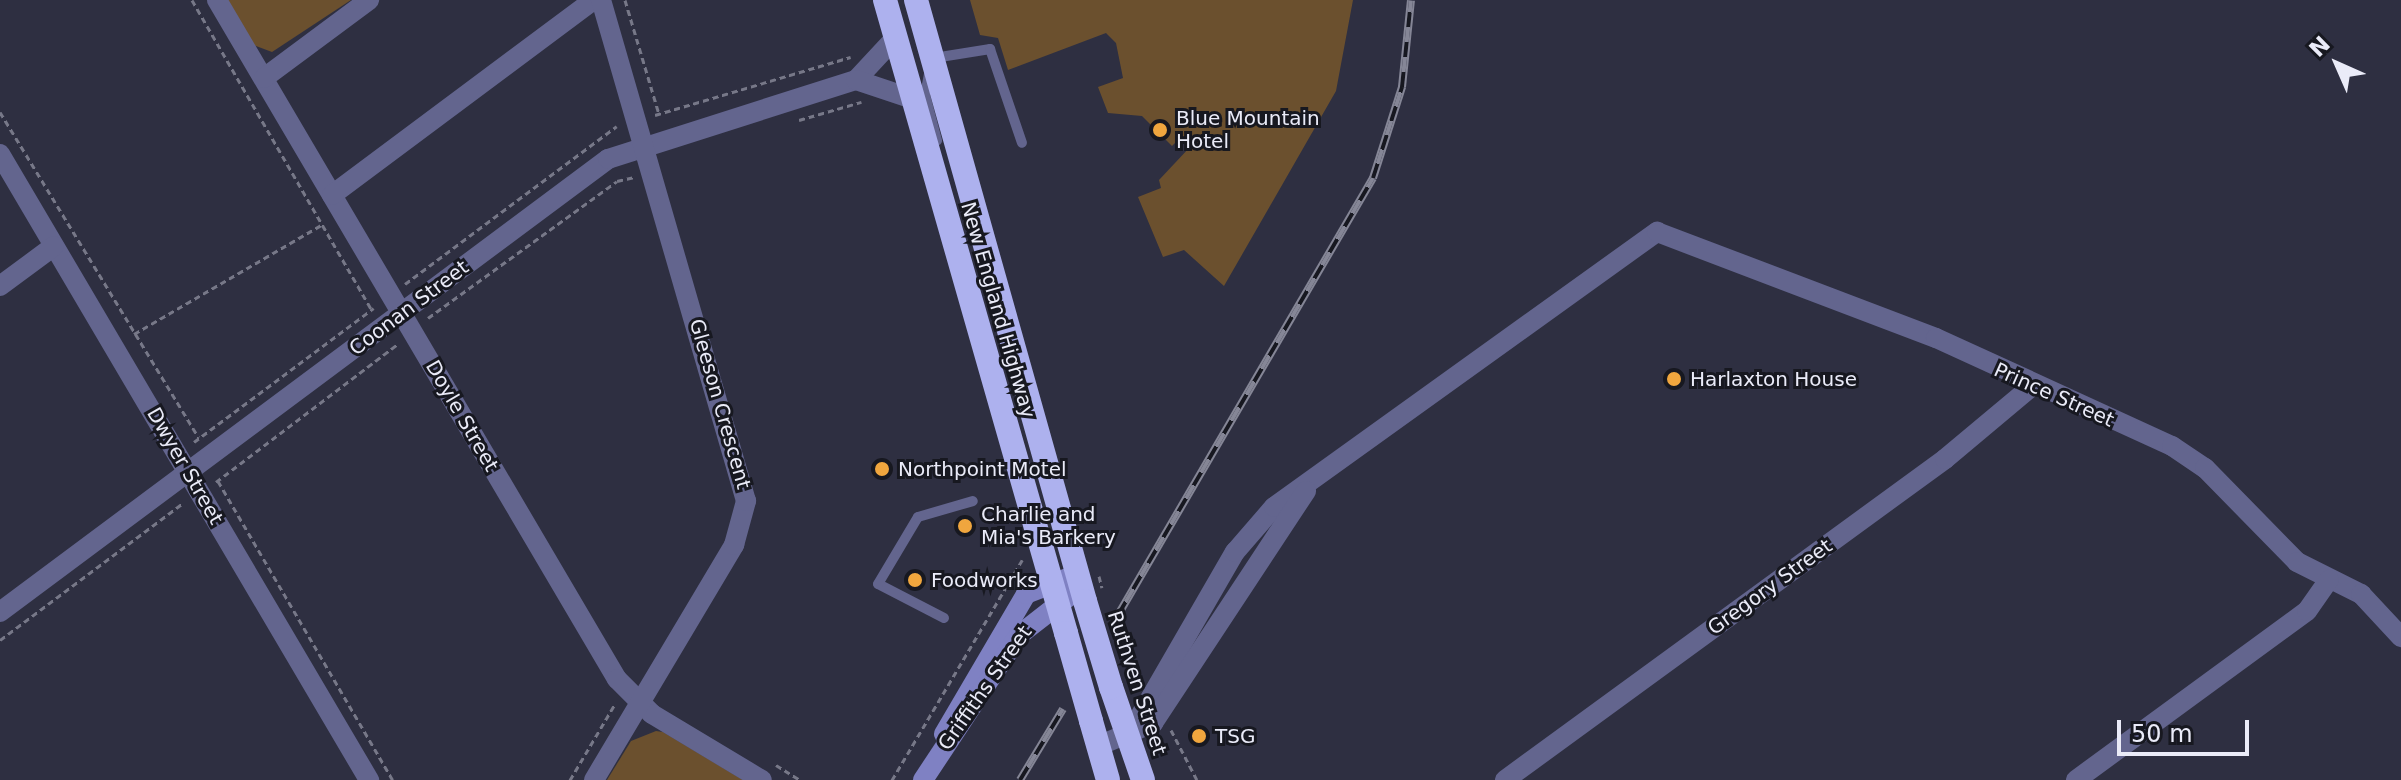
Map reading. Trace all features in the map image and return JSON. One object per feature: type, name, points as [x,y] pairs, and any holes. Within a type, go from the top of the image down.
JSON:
[{"type":"highway","name":"New England Highway","points":[[885,0],[1098,746]]},
{"type":"highway","name":"New England Highway","points":[[918,7],[1082,589]]},
{"type":"highway","points":[[895,38],[914,36],[918,7]]},
{"type":"highway","name":"Ruthven Street","points":[[1082,589],[1143,780]]},
{"type":"highway","points":[[1098,746],[1108,780]]},
{"type":"main road","name":"Griffiths Street","points":[[927,772],[1019,635],[1054,591],[1082,589]]},
{"type":"street","name":"Doyle Street","points":[[217,0],[625,688],[640,704],[762,780]]},
{"type":"street","points":[[264,78],[369,0]]},
{"type":"street","points":[[332,195],[594,0]]},
{"type":"street","name":"Gleeson Crescent","points":[[594,780],[734,545],[746,501],[653,167],[601,0]]},
{"type":"street","points":[[895,38],[856,80],[913,99]]},
{"type":"street","name":"Coonan Street","points":[[0,612],[189,472],[407,323],[591,171],[645,142],[856,80]]},
{"type":"street","name":"Dwyer Street","points":[[0,154],[189,472],[209,486],[369,780]]},
{"type":"street","name":"Prince Street","points":[[1128,737],[1160,714],[1286,516],[1323,473],[1657,232],[1936,338],[2031,387],[2172,446],[2205,468],[2297,562],[2361,594],[2401,637]]},
{"type":"street","points":[[0,286],[54,246]]},
{"type":"street","name":"Gregory Street","points":[[1505,780],[1945,459],[2031,387]]},
{"type":"street","points":[[2076,780],[2307,611],[2329,580]]},
{"type":"street","points":[[1098,746],[1128,737]]},
{"type":"lane","points":[[895,38],[932,59],[990,49],[1022,143]]},
{"type":"lane","points":[[932,59],[925,95],[944,165],[944,209]]},
{"type":"lane","points":[[944,618],[878,584],[918,517],[973,501]]},
{"type":"path","points":[[192,0],[371,309]]},
{"type":"path","points":[[625,0],[659,114]]},
{"type":"path","points":[[792,122],[877,97]]},
{"type":"path","points":[[0,112],[198,437]]},
{"type":"path","points":[[0,640],[209,486],[407,323],[617,181],[634,177],[653,167]]},
{"type":"path","points":[[634,177],[639,192]]},
{"type":"path","points":[[134,334],[323,224]]},
{"type":"path","points":[[209,486],[393,780]]},
{"type":"path","points":[[892,780],[1025,555]]},
{"type":"path","points":[[570,780],[625,688]]},
{"type":"shaded area","points":[[225,0],[351,0],[272,52],[253,45]]},
{"type":"shaded area","name":"Blue Mountain Hotel","points":[[970,0],[1353,0],[1336,91],[1224,286],[1184,250],[1163,257],[1138,197],[1161,188],[1159,180],[1190,147],[1180,138],[1172,146],[1142,116],[1108,113],[1098,87],[1123,78],[1116,43],[1106,33],[1008,70],[998,38],[980,35]]},
{"type":"shaded area","points":[[656,731],[663,732],[743,780],[607,780],[631,741]]},
{"type":"railway","points":[[1118,615],[1373,178],[1402,87],[1411,0]]},
{"type":"railway","points":[[1020,780],[1063,709]]},
{"type":"place","name":"Blue Mountain Hotel","points":[[1160,130]]},
{"type":"place","name":"Harlaxton House","points":[[1674,379]]},
{"type":"place","name":"Northpoint Motel","points":[[882,469]]},
{"type":"place","name":"Charlie and Mia's Barkery","points":[[965,526]]},
{"type":"place","name":"Foodworks","points":[[915,580]]},
{"type":"place","name":"TSG","points":[[1199,736]]}]
